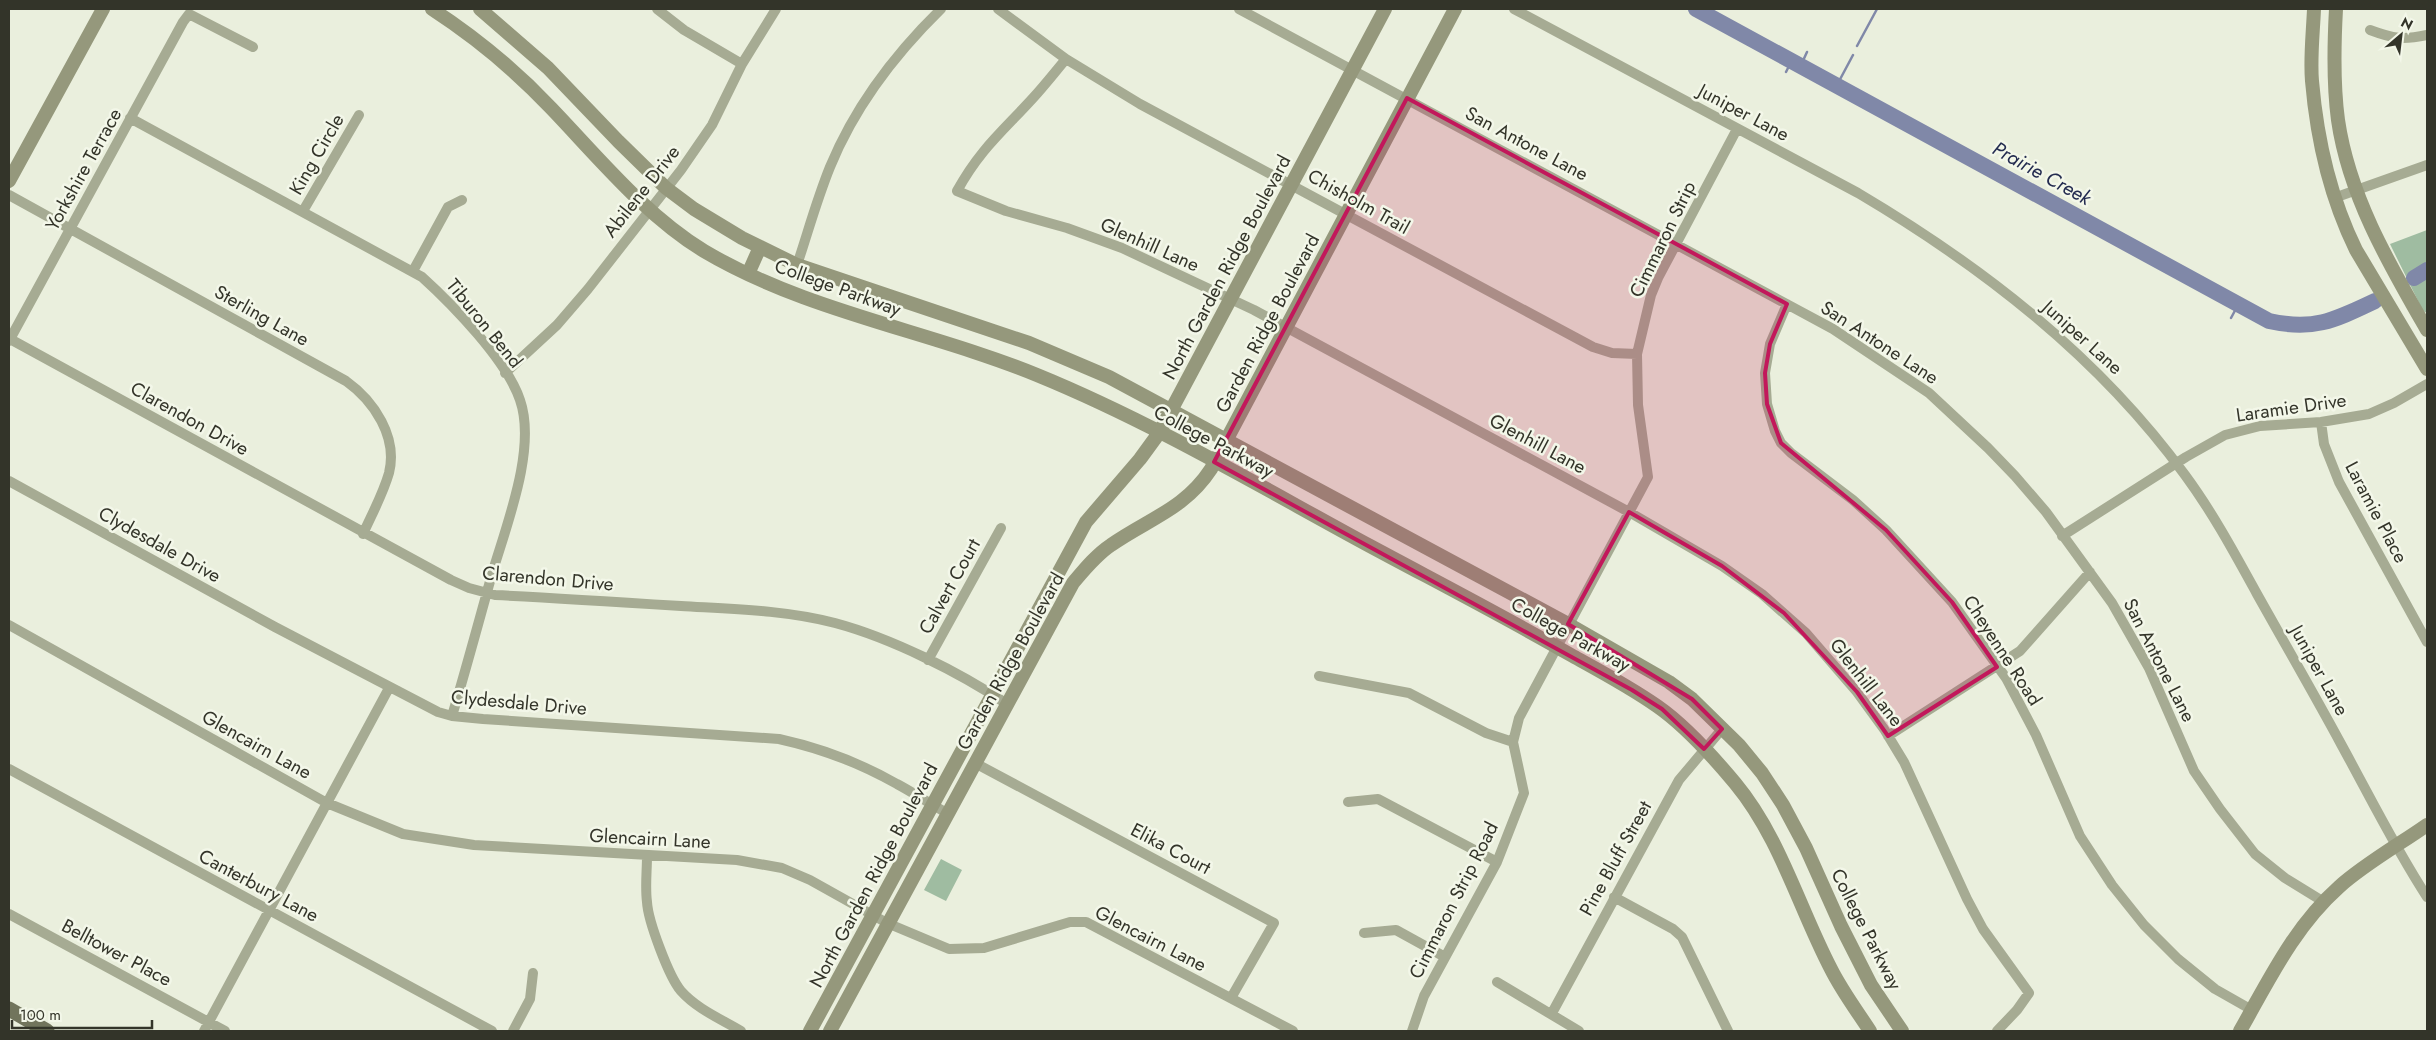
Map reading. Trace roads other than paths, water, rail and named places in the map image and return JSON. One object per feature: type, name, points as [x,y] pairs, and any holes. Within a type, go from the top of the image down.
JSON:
[{"type":"main road","points":[[9,181],[103,9]]},
{"type":"main road","name":"College Parkway","points":[[432,9],[486,49],[534,92],[607,170],[673,229],[702,249],[748,274],[829,307],[942,342],[1037,375],[1159,433],[1556,646],[1662,709],[1704,749],[1738,786],[1756,811],[1795,888],[1831,969],[1870,1031]]},
{"type":"main road","name":"College Parkway","points":[[480,9],[548,68],[618,142],[666,188],[694,209],[760,247],[797,265],[1029,343],[1109,377],[1568,624],[1669,682],[1692,699],[1762,773],[1783,805],[1871,985],[1902,1031]]},
{"type":"main road","name":"North Garden Ridge Boulevard","points":[[810,1031],[1086,522],[1140,459],[1159,433],[1385,9]]},
{"type":"main road","name":"Garden Ridge Boulevard","points":[[830,1031],[1073,583],[1087,566],[1110,545],[1178,505],[1204,480],[1455,9]]},
{"type":"main road","points":[[2314,9],[2312,69],[2319,137],[2325,170],[2334,198],[2356,250],[2427,370]]},
{"type":"main road","points":[[2336,9],[2334,66],[2338,120],[2356,190],[2387,261],[2427,330]]},
{"type":"main road","points":[[2312,69],[2334,66]]},
{"type":"main road","points":[[748,274],[760,247]]},
{"type":"main road","points":[[2240,1031],[2286,948],[2324,902],[2340,886],[2427,825]]},
{"type":"main road","points":[[9,1009],[26,1026],[47,1031]]},
{"type":"street","points":[[657,9],[684,30],[742,64]]},
{"type":"street","name":"Abilene Drive","points":[[505,372],[557,325],[588,289],[666,188],[712,125],[742,64],[776,9]]},
{"type":"street","points":[[797,265],[831,165],[860,107],[898,54],[941,9]]},
{"type":"street","name":"Chisholm Trail","points":[[998,9],[1066,59],[1140,104],[1291,184],[1345,215],[1593,346],[1612,353],[1637,354]]},
{"type":"street","name":"San Antone Lane","points":[[1239,9],[1833,329],[1929,394],[1988,448],[2015,476],[2046,512],[2112,603],[2149,668],[2194,771],[2220,809],[2255,854],[2285,878],[2324,902]]},
{"type":"street","name":"Juniper Lane","points":[[1514,9],[1858,193],[1911,224],[2000,288],[2049,328],[2110,385],[2176,464],[2224,535],[2341,744],[2396,847],[2427,897]]},
{"type":"street","name":"Yorkshire Terrace","points":[[9,340],[189,14],[253,47]]},
{"type":"street","points":[[2370,30],[2399,39],[2427,36]]},
{"type":"street","name":"Glenhill Lane","points":[[1066,59],[1033,98],[976,158],[958,191],[1006,211],[1068,228],[1122,248],[1286,326],[1630,512],[1722,566],[1784,613],[1806,633],[1857,692],[1888,736],[1904,762],[1967,899],[1983,929],[2029,993],[1997,1031]]},
{"type":"street","name":"King Circle","points":[[302,211],[359,115]]},
{"type":"street","name":"Tiburon Bend","points":[[130,118],[413,271],[455,309],[505,372],[520,400],[524,434],[523,452],[516,487],[452,716]]},
{"type":"street","name":"Cimmaron Strip","points":[[1556,646],[1648,477],[1638,405],[1637,354],[1651,295],[1737,129]]},
{"type":"street","points":[[2334,198],[2427,165]]},
{"type":"street","name":"Sterling Lane","points":[[9,195],[346,381],[366,396],[386,430],[390,444],[388,475],[363,534]]},
{"type":"street","points":[[413,271],[448,207],[462,200]]},
{"type":"street","name":"Cheyenne Road","points":[[1787,304],[1770,344],[1765,373],[1767,404],[1774,431],[1781,443],[1790,453],[1853,500],[1886,530],[1952,602],[1973,629],[1997,666],[2036,735],[2080,836],[2112,885],[2144,925],[2178,959],[2215,989],[2252,1010]]},
{"type":"street","name":"Clarendon Drive","points":[[9,340],[363,534],[451,580],[487,593],[717,608],[790,615],[834,623],[857,630],[928,660],[1007,704]]},
{"type":"street","name":"Laramie Drive","points":[[2062,536],[2225,435],[2260,426],[2321,422],[2369,414],[2394,403],[2427,384]]},
{"type":"street","name":"Laramie Place","points":[[2321,422],[2324,444],[2339,482],[2427,642]]},
{"type":"street","name":"Clydesdale Drive","points":[[9,481],[389,688],[422,705],[452,716],[779,739],[842,758],[897,783],[947,813]]},
{"type":"street","name":"Calvert Court","points":[[928,660],[1001,528]]},
{"type":"street","points":[[1888,736],[1997,666],[2029,643],[2090,572]]},
{"type":"street","name":"Glencairn Lane","points":[[9,625],[327,803],[403,834],[474,845],[737,860],[769,865],[810,880],[887,923],[949,949],[984,948],[1070,922],[1086,922],[1293,1031]]},
{"type":"street","name":"Cimmaron Strip Road","points":[[1412,1031],[1424,996],[1497,862],[1524,794],[1513,742],[1518,718],[1556,646]]},
{"type":"street","points":[[1319,676],[1409,693],[1486,732],[1513,742]]},
{"type":"street","points":[[206,1027],[389,688]]},
{"type":"street","name":"Pine Bluff Street","points":[[1552,1013],[1679,780],[1722,729]]},
{"type":"street","name":"Elika Court","points":[[975,763],[1274,923],[1230,998]]},
{"type":"street","name":"Canterbury Lane","points":[[9,769],[492,1031]]},
{"type":"street","points":[[1348,802],[1378,799],[1497,862]]},
{"type":"street","points":[[646,856],[646,903],[671,974],[679,989],[702,1008],[741,1031]]},
{"type":"street","points":[[1614,897],[1673,929],[1682,937],[1728,1031]]},
{"type":"street","name":"Belltower Place","points":[[9,914],[206,1027],[225,1031]]},
{"type":"street","points":[[1364,933],[1396,930],[1445,957]]},
{"type":"street","points":[[513,1031],[530,999],[534,974]]},
{"type":"street","points":[[1497,982],[1552,1013],[1579,1031]]},
{"type":"waterway","name":"Prairie Creek","points":[[1696,9],[2269,321],[2299,325],[2324,322],[2348,314],[2375,301]]},
{"type":"waterway","points":[[1857,46],[1877,9]]},
{"type":"waterway","points":[[1801,65],[1807,52]]},
{"type":"waterway","points":[[1837,85],[1853,55]]},
{"type":"waterway","points":[[1786,72],[1792,60]]},
{"type":"waterway","name":"Prairie Creek","points":[[2414,278],[2427,270]]},
{"type":"waterway","points":[[2231,318],[2238,305]]}]
